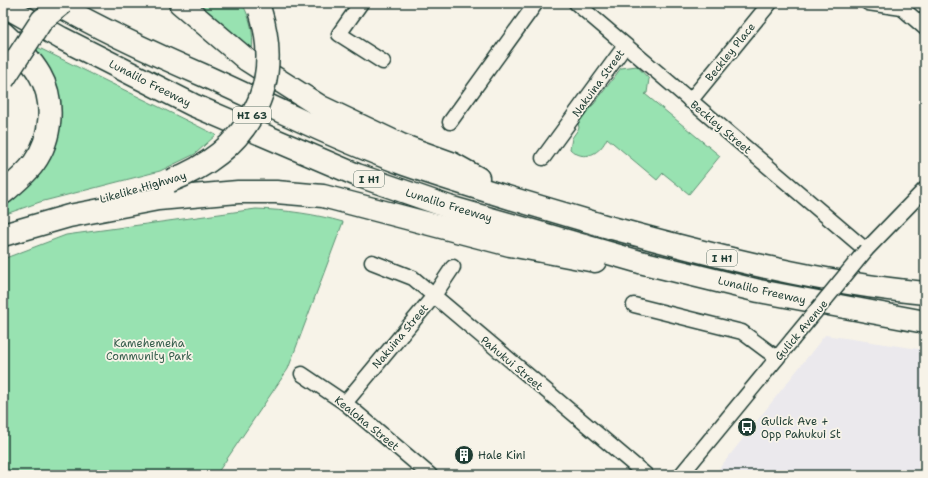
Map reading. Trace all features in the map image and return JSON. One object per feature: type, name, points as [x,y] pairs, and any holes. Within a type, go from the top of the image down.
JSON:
[{"type":"highway","points":[[3,80],[48,12],[63,3]]},
{"type":"highway","points":[[180,3],[247,60],[321,107],[401,145],[451,163],[523,202]]},
{"type":"highway","name":"Lunalilo Freeway","points":[[3,5],[61,38],[193,104],[357,175],[449,207],[640,262],[759,291],[925,322]]},
{"type":"highway","name":"Likelike Highway","points":[[3,234],[12,227],[70,207],[170,181],[190,174],[209,162],[242,132],[250,119],[262,90],[268,59],[268,45],[257,7]]},
{"type":"highway","name":"Lunalilo Freeway","points":[[48,12],[156,56],[351,143],[403,164],[523,202],[718,257],[883,289],[925,293]]},
{"type":"highway","points":[[3,33],[27,58],[40,75],[47,93],[50,112],[48,130],[35,162],[24,174],[3,192]]},
{"type":"highway","points":[[3,234],[69,216],[158,199],[238,192],[276,192],[324,196],[510,245],[759,291]]},
{"type":"street","points":[[362,3],[339,34],[383,62]]},
{"type":"street","points":[[450,122],[536,3]]},
{"type":"street","name":"Beckley Street","points":[[576,3],[866,250]]},
{"type":"street","name":"Beckley Place","points":[[690,101],[770,3]]},
{"type":"street","points":[[868,3],[904,6],[925,28]]},
{"type":"street","name":"Nakuina Street","points":[[543,158],[625,46]]},
{"type":"street","name":"Gulick Avenue","points":[[681,475],[866,250],[925,189]]},
{"type":"street","name":"Pahukui Street","points":[[372,262],[413,278],[433,297],[646,475]]},
{"type":"street","name":"Nakuina Street","points":[[345,403],[433,297],[453,267]]},
{"type":"street","points":[[634,306],[742,332],[777,358]]},
{"type":"street","name":"Kealoha Street","points":[[302,374],[345,403],[430,475]]},
{"type":"shaded area","points":[[825,335],[925,350],[925,475],[714,475]]},
{"type":"green space","points":[[191,3],[242,3],[248,15],[251,27],[253,39],[252,52]]},
{"type":"green space","points":[[33,45],[216,135],[195,154],[160,171],[40,202],[3,215],[3,190],[42,142]]},
{"type":"green space","points":[[637,66],[649,79],[647,93],[645,94],[720,156],[689,194],[663,173],[657,180],[607,138],[601,148],[586,156],[575,153],[570,149],[572,138],[579,128],[577,118],[594,104],[621,68]]},
{"type":"green space","name":"Kamehemeha Community Park","points":[[256,209],[300,213],[343,222],[288,369],[216,475],[3,475],[3,259],[66,235]]},
{"type":"place","name":"Gulick Ave + Opp Pahukui St","points":[[747,427]]},
{"type":"place","name":"Hale Kini","points":[[464,455]]}]
